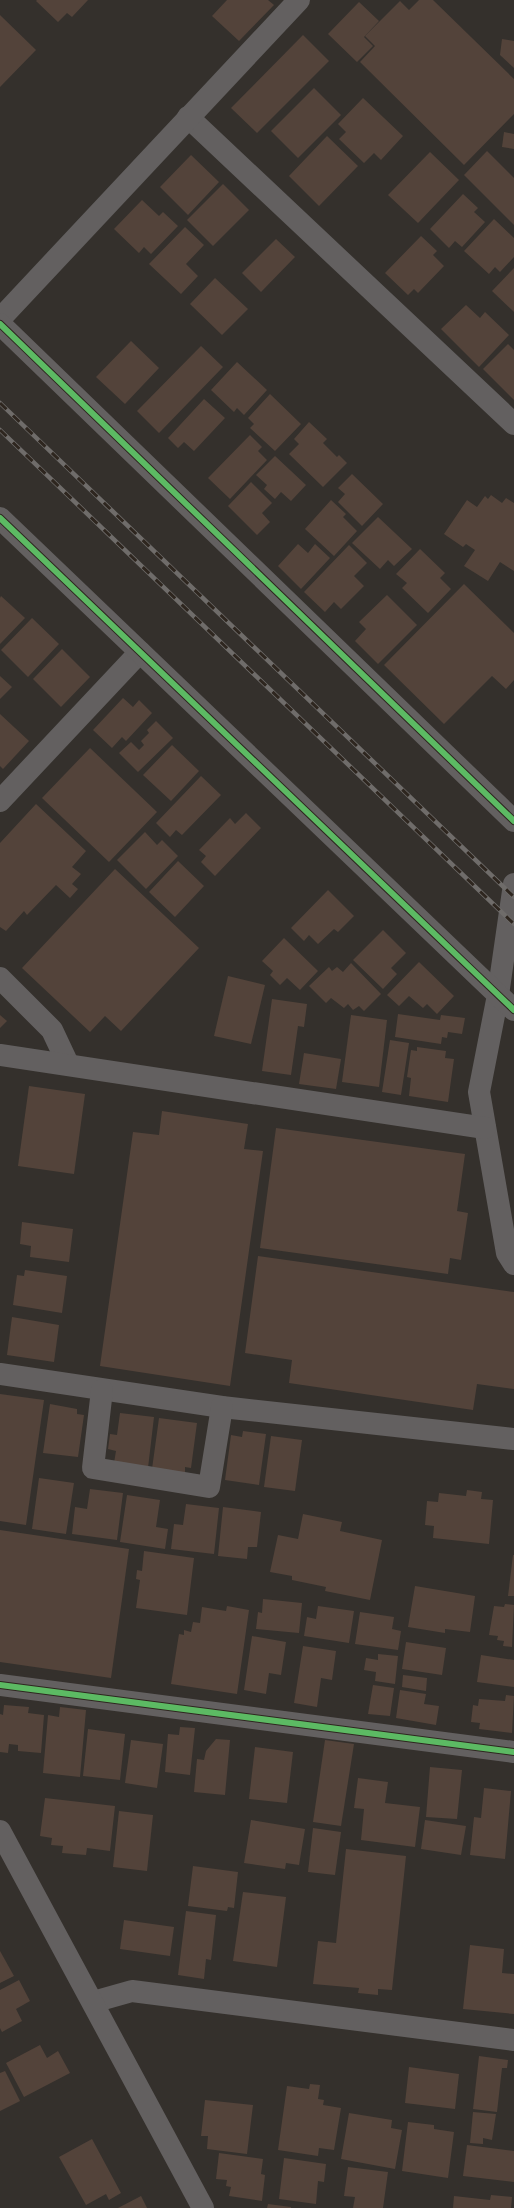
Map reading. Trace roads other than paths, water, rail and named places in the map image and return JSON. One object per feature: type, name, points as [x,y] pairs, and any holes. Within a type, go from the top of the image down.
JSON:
[{"type":"street","points":[[0,320],[188,117],[299,0]]},
{"type":"street","points":[[188,117],[514,424]]},
{"type":"street","points":[[0,324],[514,821]]},
{"type":"street","points":[[0,518],[514,1010]]},
{"type":"street","points":[[0,801],[140,652]]},
{"type":"street","points":[[514,884],[498,995],[479,1092],[507,1253],[514,1264]]},
{"type":"street","points":[[0,978],[52,1030],[68,1064]]},
{"type":"street","points":[[0,1055],[68,1064],[485,1128]]},
{"type":"street","points":[[0,1374],[222,1407],[514,1439]]},
{"type":"street","points":[[102,1390],[93,1468],[210,1487],[222,1407]]},
{"type":"street","points":[[0,1685],[514,1752]]},
{"type":"street","points":[[0,1831],[203,2208]]},
{"type":"street","points":[[93,2002],[132,1992],[514,2040]]},
{"type":"railway","points":[[0,403],[514,897]]},
{"type":"railway","points":[[0,430],[514,924]]}]
